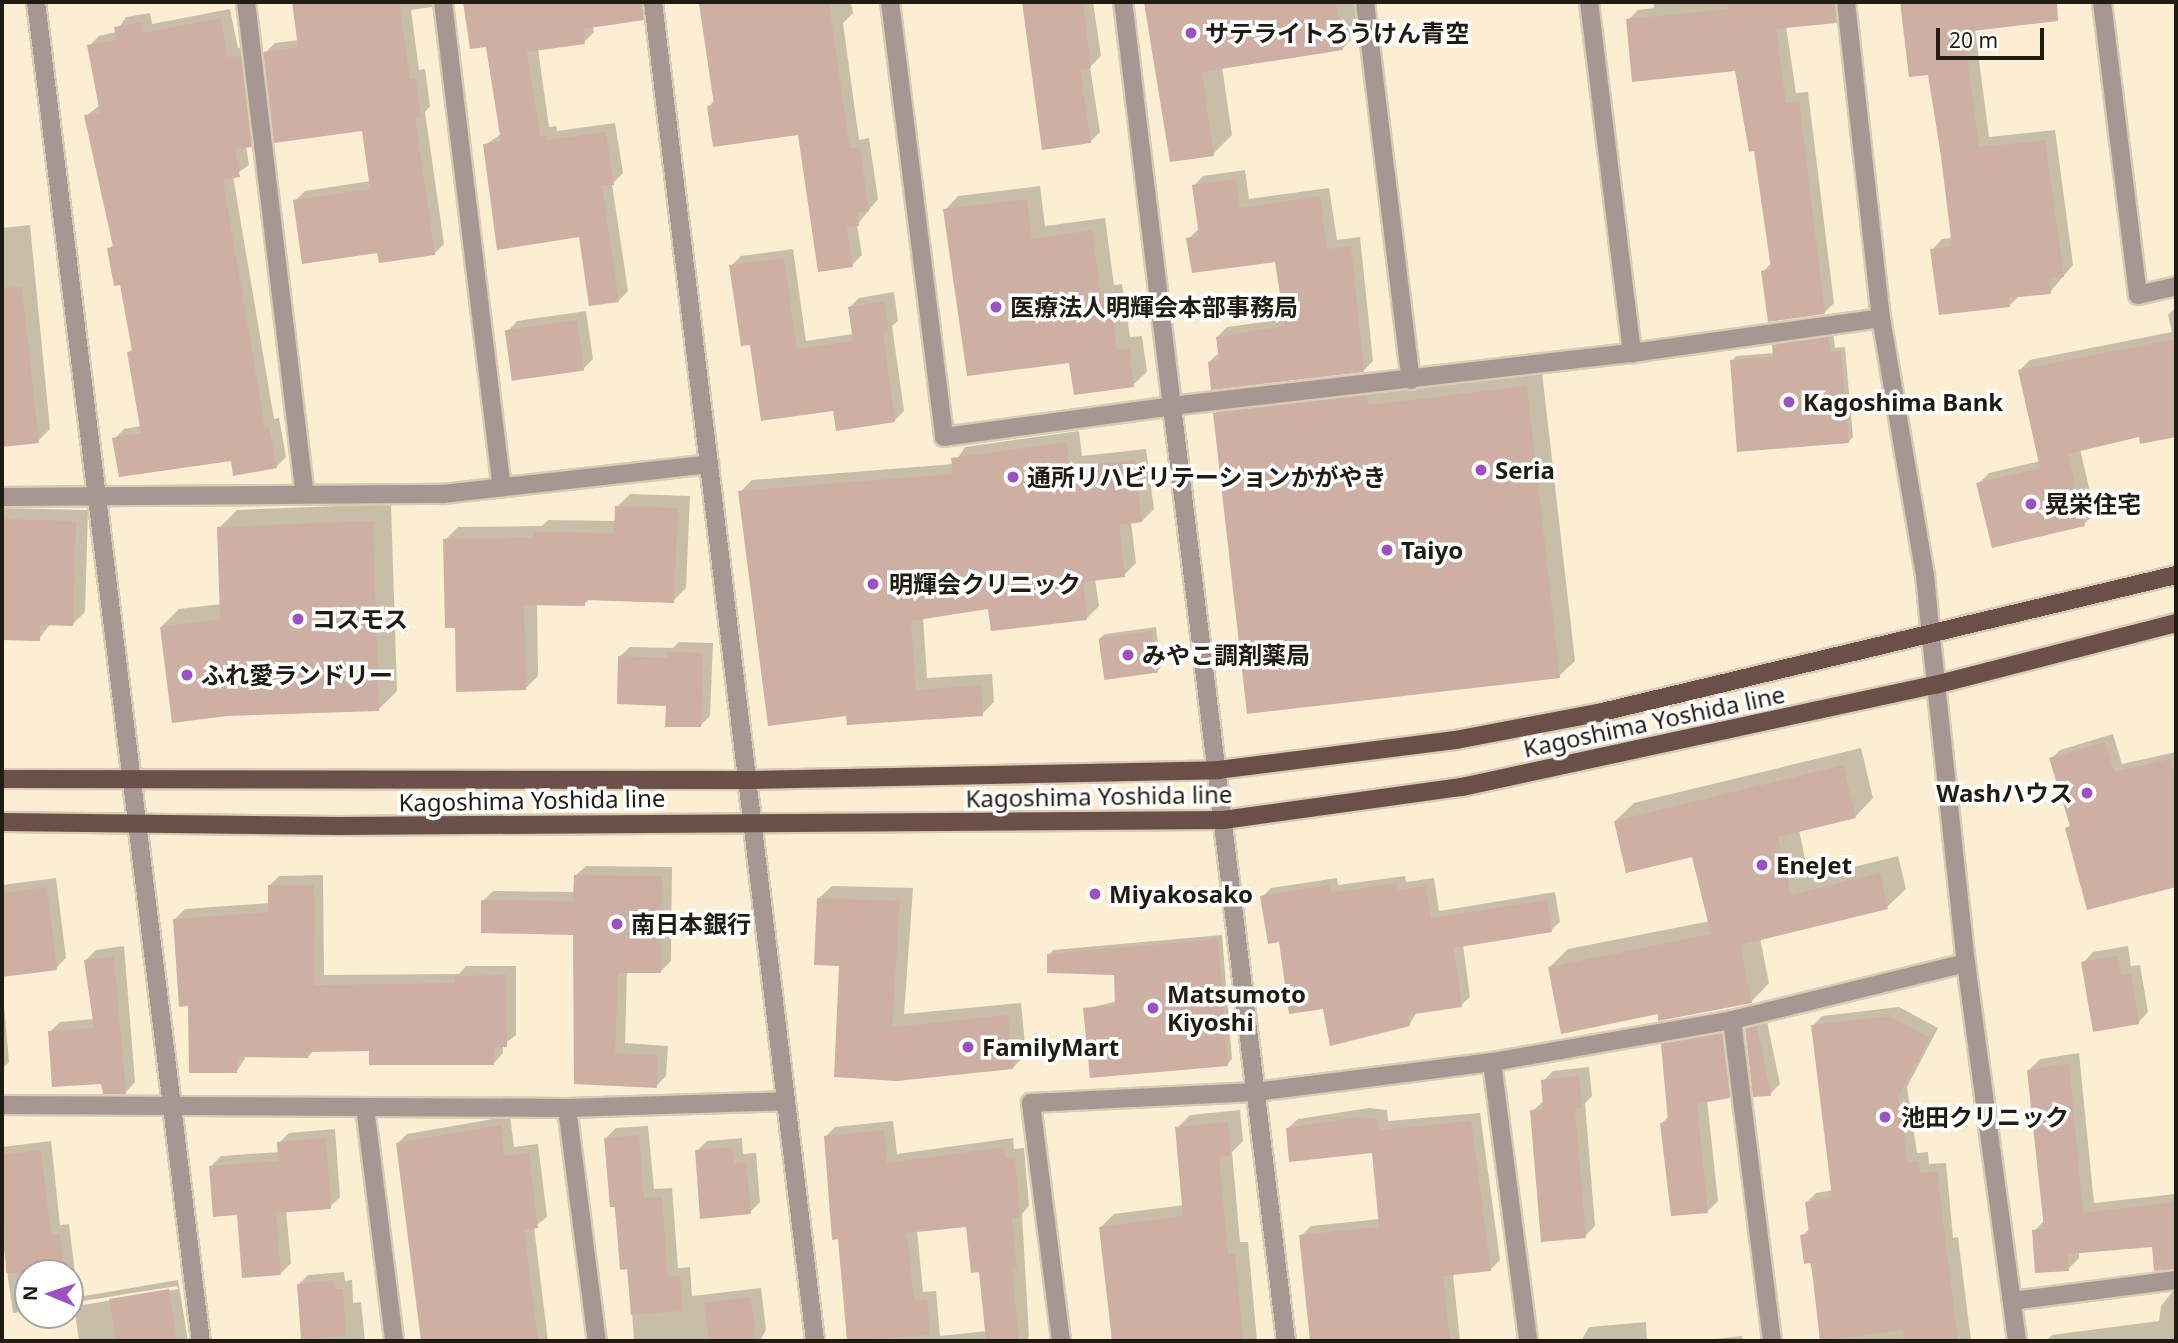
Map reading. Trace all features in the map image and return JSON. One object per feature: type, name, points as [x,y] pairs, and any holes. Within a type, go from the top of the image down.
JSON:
[{"type":"main road","name":"Kagoshima Yoshida line","points":[[2,779],[749,779],[1218,771],[1456,740],[1931,637],[2176,575]]},
{"type":"main road","name":"Kagoshima Yoshida line","points":[[2,822],[137,821],[338,826],[1223,820],[1462,787],[1935,685],[2176,623]]},
{"type":"street","points":[[36,2],[201,1341]]},
{"type":"street","points":[[246,2],[304,492]]},
{"type":"street","points":[[443,2],[502,486]]},
{"type":"street","points":[[653,2],[755,822],[784,1101],[815,1341]]},
{"type":"street","points":[[890,2],[944,437],[1172,406],[1632,353],[1881,318]]},
{"type":"street","points":[[1123,2],[1286,1341]]},
{"type":"street","points":[[1365,2],[1411,380]]},
{"type":"street","points":[[1589,2],[1632,353]]},
{"type":"street","points":[[1846,2],[1881,318],[1926,575],[1935,685],[1966,963],[2017,1341]]},
{"type":"street","points":[[2102,2],[2138,295],[2176,286]]},
{"type":"street","points":[[2,497],[304,492],[443,494],[709,464]]},
{"type":"street","points":[[1061,1341],[1031,1103],[1255,1092],[1492,1062],[1732,1020],[1966,963]]},
{"type":"street","points":[[1732,1020],[1772,1341]]},
{"type":"street","points":[[1492,1062],[1528,1341]]},
{"type":"street","points":[[2,1105],[567,1108],[784,1101]]},
{"type":"street","points":[[365,1107],[394,1341]]},
{"type":"street","points":[[567,1108],[597,1341]]},
{"type":"street","points":[[2012,1301],[2176,1280]]},
{"type":"building","points":[[292,2],[399,2],[410,79],[416,78],[421,118],[415,119],[435,255],[379,263],[377,253],[302,264],[293,200],[370,189],[362,131],[274,143],[263,52],[298,47]]},
{"type":"building","points":[[463,2],[642,2],[644,20],[583,29],[585,44],[527,52],[540,136],[547,135],[547,140],[606,132],[614,185],[602,186],[619,302],[589,306],[579,237],[497,250],[483,144],[501,142],[486,47],[470,49]]},
{"type":"building","points":[[829,2],[850,149],[860,147],[869,211],[857,212],[859,226],[847,228],[853,267],[818,272],[798,135],[713,147],[707,106],[714,105],[699,4]]},
{"type":"building","points":[[1022,2],[1083,2],[1091,68],[1080,70],[1091,143],[1042,150]]},
{"type":"building","points":[[1144,2],[1336,2],[1343,50],[1202,72],[1214,156],[1170,162]]},
{"type":"building","points":[[1727,2],[1835,2],[1837,23],[1776,29],[1786,103],[1799,101],[1825,314],[1768,322],[1761,271],[1771,269],[1754,151],[1749,152],[1735,71],[1632,82],[1626,19],[1728,9]]},
{"type":"building","points":[[1900,2],[2057,2],[2058,21],[1964,32],[1979,147],[2045,140],[2064,277],[2049,278],[2051,294],[2009,298],[2010,307],[1939,315],[1930,249],[1952,247],[1941,156],[1928,75],[1909,77]]},
{"type":"building","points":[[221,18],[228,57],[241,56],[252,147],[235,149],[240,177],[223,180],[265,428],[269,427],[277,468],[233,476],[231,461],[119,477],[112,438],[141,433],[127,352],[132,351],[120,285],[114,286],[107,248],[113,247],[84,115],[100,113],[87,45],[116,40],[114,27],[141,22],[143,33]]},
{"type":"building","points":[[1236,179],[1240,208],[1320,196],[1327,249],[1351,246],[1364,372],[1211,390],[1208,362],[1219,360],[1216,337],[1285,326],[1275,262],[1192,273],[1186,238],[1199,236],[1192,185]]},
{"type":"building","points":[[1027,199],[1032,239],[1092,230],[1101,298],[1109,297],[1117,350],[1129,348],[1134,387],[1074,395],[1069,363],[967,376],[943,209]]},
{"type":"building","points":[[784,258],[797,349],[853,341],[848,307],[884,301],[889,332],[883,333],[895,422],[836,431],[833,411],[761,421],[750,345],[741,346],[729,265]]},
{"type":"building","points":[[22,287],[39,443],[2,447],[2,288]]},
{"type":"building","points":[[577,320],[584,371],[512,381],[505,330]]},
{"type":"building","name":"Kagoshima Bank","points":[[1828,337],[1831,352],[1841,351],[1849,443],[1737,452],[1730,360],[1773,357],[1772,345]]},
{"type":"building","points":[[2176,339],[2176,437],[2140,444],[2139,437],[2068,454],[2085,526],[1992,548],[1976,483],[2040,468],[2018,370]]},
{"type":"building","name":"Taiyo","points":[[1527,386],[1560,678],[1247,714],[1213,413],[1367,395],[1369,405]]},
{"type":"building","points":[[1067,442],[1070,467],[1135,460],[1142,522],[1119,525],[1125,577],[1083,582],[1087,620],[991,631],[988,609],[911,621],[916,690],[981,685],[983,716],[847,725],[846,716],[768,726],[738,491],[953,474],[951,458]]},
{"type":"building","points":[[615,506],[678,508],[674,603],[585,600],[585,606],[524,605],[526,690],[456,692],[455,628],[445,628],[443,539],[533,538],[534,532],[614,533]]},
{"type":"building","points":[[2,519],[76,521],[73,626],[40,625],[40,641],[2,640]]},
{"type":"building","name":"コスモス","points":[[373,521],[379,711],[227,716],[172,723],[160,627],[220,619],[217,527]]},
{"type":"building","name":"みやこ調剤薬局","points":[[1152,631],[1158,673],[1104,680],[1099,639]]},
{"type":"building","points":[[667,652],[703,653],[701,727],[665,727],[666,706],[617,704],[618,656],[667,658]]},
{"type":"building","points":[[2105,742],[2114,772],[2170,759],[2176,783],[2176,887],[2087,910],[2065,828],[2070,826],[2049,758]]},
{"type":"building","points":[[1843,765],[1856,818],[1778,837],[1791,895],[1880,873],[1888,909],[1740,945],[1752,1003],[1658,1021],[1658,1014],[1561,1034],[1548,967],[1711,934],[1692,857],[1626,873],[1614,821]]},
{"type":"building","points":[[574,875],[662,876],[661,973],[618,973],[615,1053],[658,1055],[657,1088],[574,1084],[573,935],[481,933],[481,900],[573,901]]},
{"type":"building","points":[[1397,883],[1398,890],[1426,886],[1431,918],[1547,900],[1552,932],[1454,948],[1462,1007],[1408,1015],[1410,1026],[1330,1046],[1323,1009],[1289,1014],[1279,942],[1268,944],[1260,896],[1329,885],[1330,893]]},
{"type":"building","points":[[268,885],[314,885],[315,985],[454,983],[454,976],[507,975],[507,1047],[494,1047],[494,1065],[369,1065],[369,1051],[308,1052],[308,1058],[237,1057],[237,1073],[189,1073],[188,1006],[179,1007],[173,919],[268,912]]},
{"type":"building","points":[[47,887],[57,970],[2,977],[2,893]]},
{"type":"building","points":[[817,898],[900,901],[892,1027],[1008,1015],[1013,1069],[897,1081],[834,1077],[839,966],[814,965]]},
{"type":"building","name":"Matsumoto Kiyoshi","points":[[1218,939],[1228,1066],[1090,1078],[1083,1008],[1115,1005],[1114,975],[1047,973],[1047,954]]},
{"type":"building","points":[[2118,955],[2121,975],[2131,974],[2139,1024],[2093,1032],[2081,962]]},
{"type":"building","points":[[114,956],[126,1094],[103,1094],[101,1084],[52,1087],[48,1031],[94,1028],[84,960]]},
{"type":"building","points":[[1889,1016],[1930,1038],[1898,1097],[1908,1162],[1919,1161],[1920,1173],[1937,1171],[1958,1341],[1904,1341],[1903,1330],[1820,1341],[1811,1263],[1804,1264],[1800,1235],[1809,1234],[1805,1202],[1832,1197],[1811,1025]]},
{"type":"building","points":[[1757,1026],[1771,1096],[1753,1097],[1745,1029]]},
{"type":"building","points":[[1722,1033],[1730,1098],[1697,1104],[1708,1213],[1671,1216],[1660,1123],[1668,1122],[1661,1044]]},
{"type":"building","points":[[2069,1063],[2083,1213],[2176,1202],[2176,1269],[2154,1271],[2152,1247],[2068,1254],[2069,1271],[2035,1273],[2032,1230],[2044,1229],[2027,1070]]},
{"type":"building","points":[[1579,1076],[1582,1108],[1575,1109],[1586,1238],[1541,1242],[1530,1110],[1543,1109],[1541,1080]]},
{"type":"building","points":[[1358,1117],[1377,1119],[1379,1130],[1471,1121],[1491,1271],[1443,1276],[1450,1341],[1310,1341],[1299,1235],[1379,1227],[1372,1153],[1289,1162],[1286,1128]]},
{"type":"building","points":[[1228,1122],[1231,1156],[1219,1157],[1228,1254],[1235,1254],[1243,1341],[1112,1341],[1099,1227],[1183,1216],[1175,1127]]},
{"type":"building","points":[[501,1125],[504,1156],[529,1153],[538,1228],[524,1230],[538,1341],[421,1341],[396,1143]]},
{"type":"building","points":[[884,1130],[887,1163],[1004,1147],[1005,1158],[1015,1157],[1020,1218],[1012,1218],[1017,1268],[1012,1269],[1019,1341],[986,1341],[979,1272],[971,1273],[966,1227],[907,1233],[914,1301],[927,1299],[930,1335],[847,1341],[838,1239],[832,1240],[824,1136]]},
{"type":"building","points":[[639,1135],[644,1198],[662,1197],[668,1277],[680,1276],[683,1311],[631,1315],[627,1269],[620,1270],[615,1207],[610,1207],[604,1138]]},
{"type":"building","points":[[326,1138],[331,1209],[276,1213],[281,1275],[242,1278],[237,1215],[213,1217],[209,1166],[278,1161],[277,1142]]},
{"type":"building","points":[[732,1147],[734,1163],[746,1162],[751,1214],[700,1219],[695,1150]]},
{"type":"building","points":[[41,1150],[51,1234],[60,1233],[63,1259],[14,1259],[14,1273],[6,1273],[2,1155]]},
{"type":"building","points":[[335,1280],[336,1289],[343,1289],[346,1336],[301,1339],[297,1284]]},
{"type":"building","points":[[169,1289],[177,1341],[116,1341],[109,1299]]},
{"type":"building","points":[[751,1297],[756,1341],[709,1341],[704,1303]]},
{"type":"place","name":"サテライトろうけん青空","points":[[1191,33]]},
{"type":"place","name":"医療法人明輝会本部事務局","points":[[996,307]]},
{"type":"place","name":"Kagoshima Bank","points":[[1789,402]]},
{"type":"place","name":"Seria","points":[[1481,470]]},
{"type":"place","name":"通所リハビリテーションかがやき","points":[[1013,477]]},
{"type":"place","name":"晃栄住宅","points":[[2031,504]]},
{"type":"place","name":"Taiyo","points":[[1387,550]]},
{"type":"place","name":"明輝会クリニック","points":[[873,584]]},
{"type":"place","name":"コスモス","points":[[298,619]]},
{"type":"place","name":"みやこ調剤薬局","points":[[1128,655]]},
{"type":"place","name":"ふれ愛ランドリー","points":[[187,675]]},
{"type":"place","name":"Washハウス","points":[[2087,793]]},
{"type":"place","name":"EneJet","points":[[1762,865]]},
{"type":"place","name":"Miyakosako","points":[[1095,894]]},
{"type":"place","name":"南日本銀行","points":[[617,924]]},
{"type":"place","name":"Matsumoto Kiyoshi","points":[[1153,1008]]},
{"type":"place","name":"FamilyMart","points":[[968,1047]]},
{"type":"place","name":"池田クリニック","points":[[1885,1117]]}]
